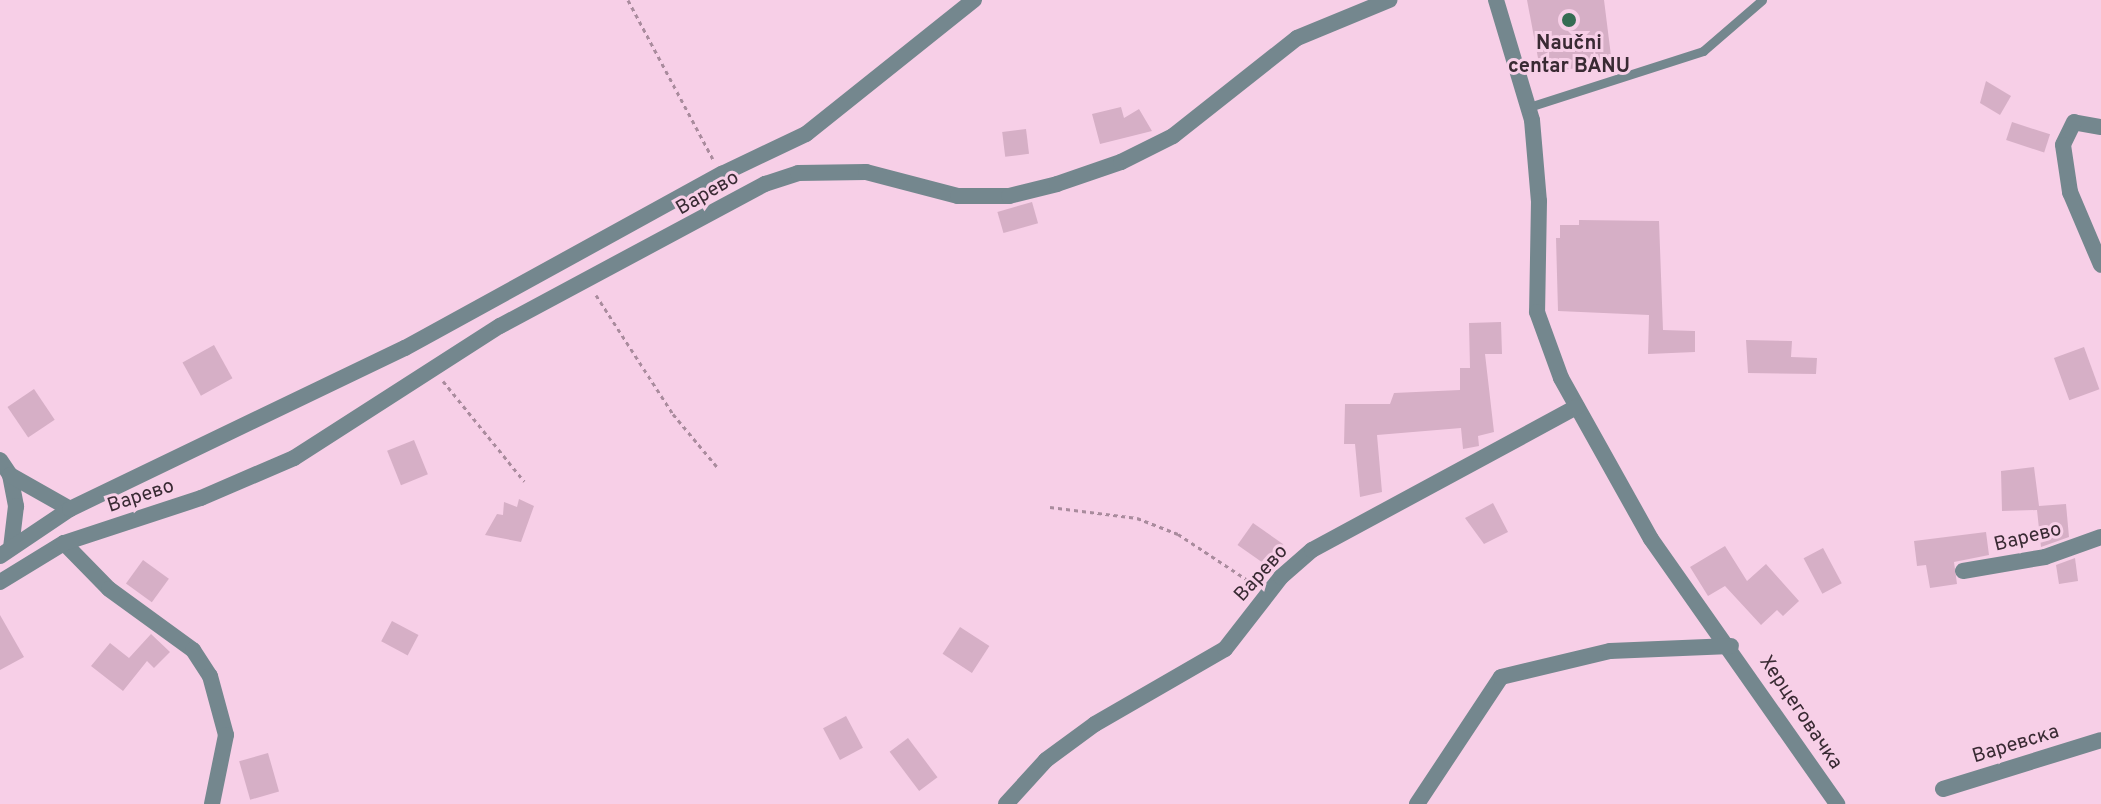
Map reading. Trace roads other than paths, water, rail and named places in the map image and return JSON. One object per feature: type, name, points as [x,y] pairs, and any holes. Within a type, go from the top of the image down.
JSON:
[{"type":"street","points":[[5,552],[70,509],[405,348],[722,174],[806,134],[974,0]]},
{"type":"street","name":"Варево","points":[[0,582],[64,543],[201,498],[294,458],[500,326],[765,184],[798,173],[866,172],[958,196],[1009,196],[1057,184],[1121,162],[1173,136],[1297,38],[1389,0]]},
{"type":"street","points":[[1496,0],[1529,107],[1538,159],[1537,312],[1577,407],[1651,539],[1731,646]]},
{"type":"street","points":[[2101,127],[2074,122],[2063,145],[2070,192],[2101,265]]},
{"type":"street","points":[[757,157],[765,184]]},
{"type":"street","name":"Варево","points":[[1006,804],[1046,760],[1095,724],[1225,649],[1267,595],[1312,550],[1577,407]]},
{"type":"street","points":[[5,467],[70,509]]},
{"type":"street","points":[[5,467],[16,506],[5,552]]},
{"type":"street","name":"Варево","points":[[1963,571],[2045,557],[2101,537]]},
{"type":"street","points":[[64,543],[109,589],[193,650],[210,676],[226,735],[212,804]]},
{"type":"street","name":"Херцеговачка","points":[[1417,804],[1501,677],[1610,651],[1731,646],[1837,804]]},
{"type":"street","name":"Варевска","points":[[1943,789],[2101,740]]},
{"type":"lane","points":[[1529,107],[1703,51],[1762,0]]},
{"type":"place","name":"Naučni centar BANU","points":[[1569,20]]}]
